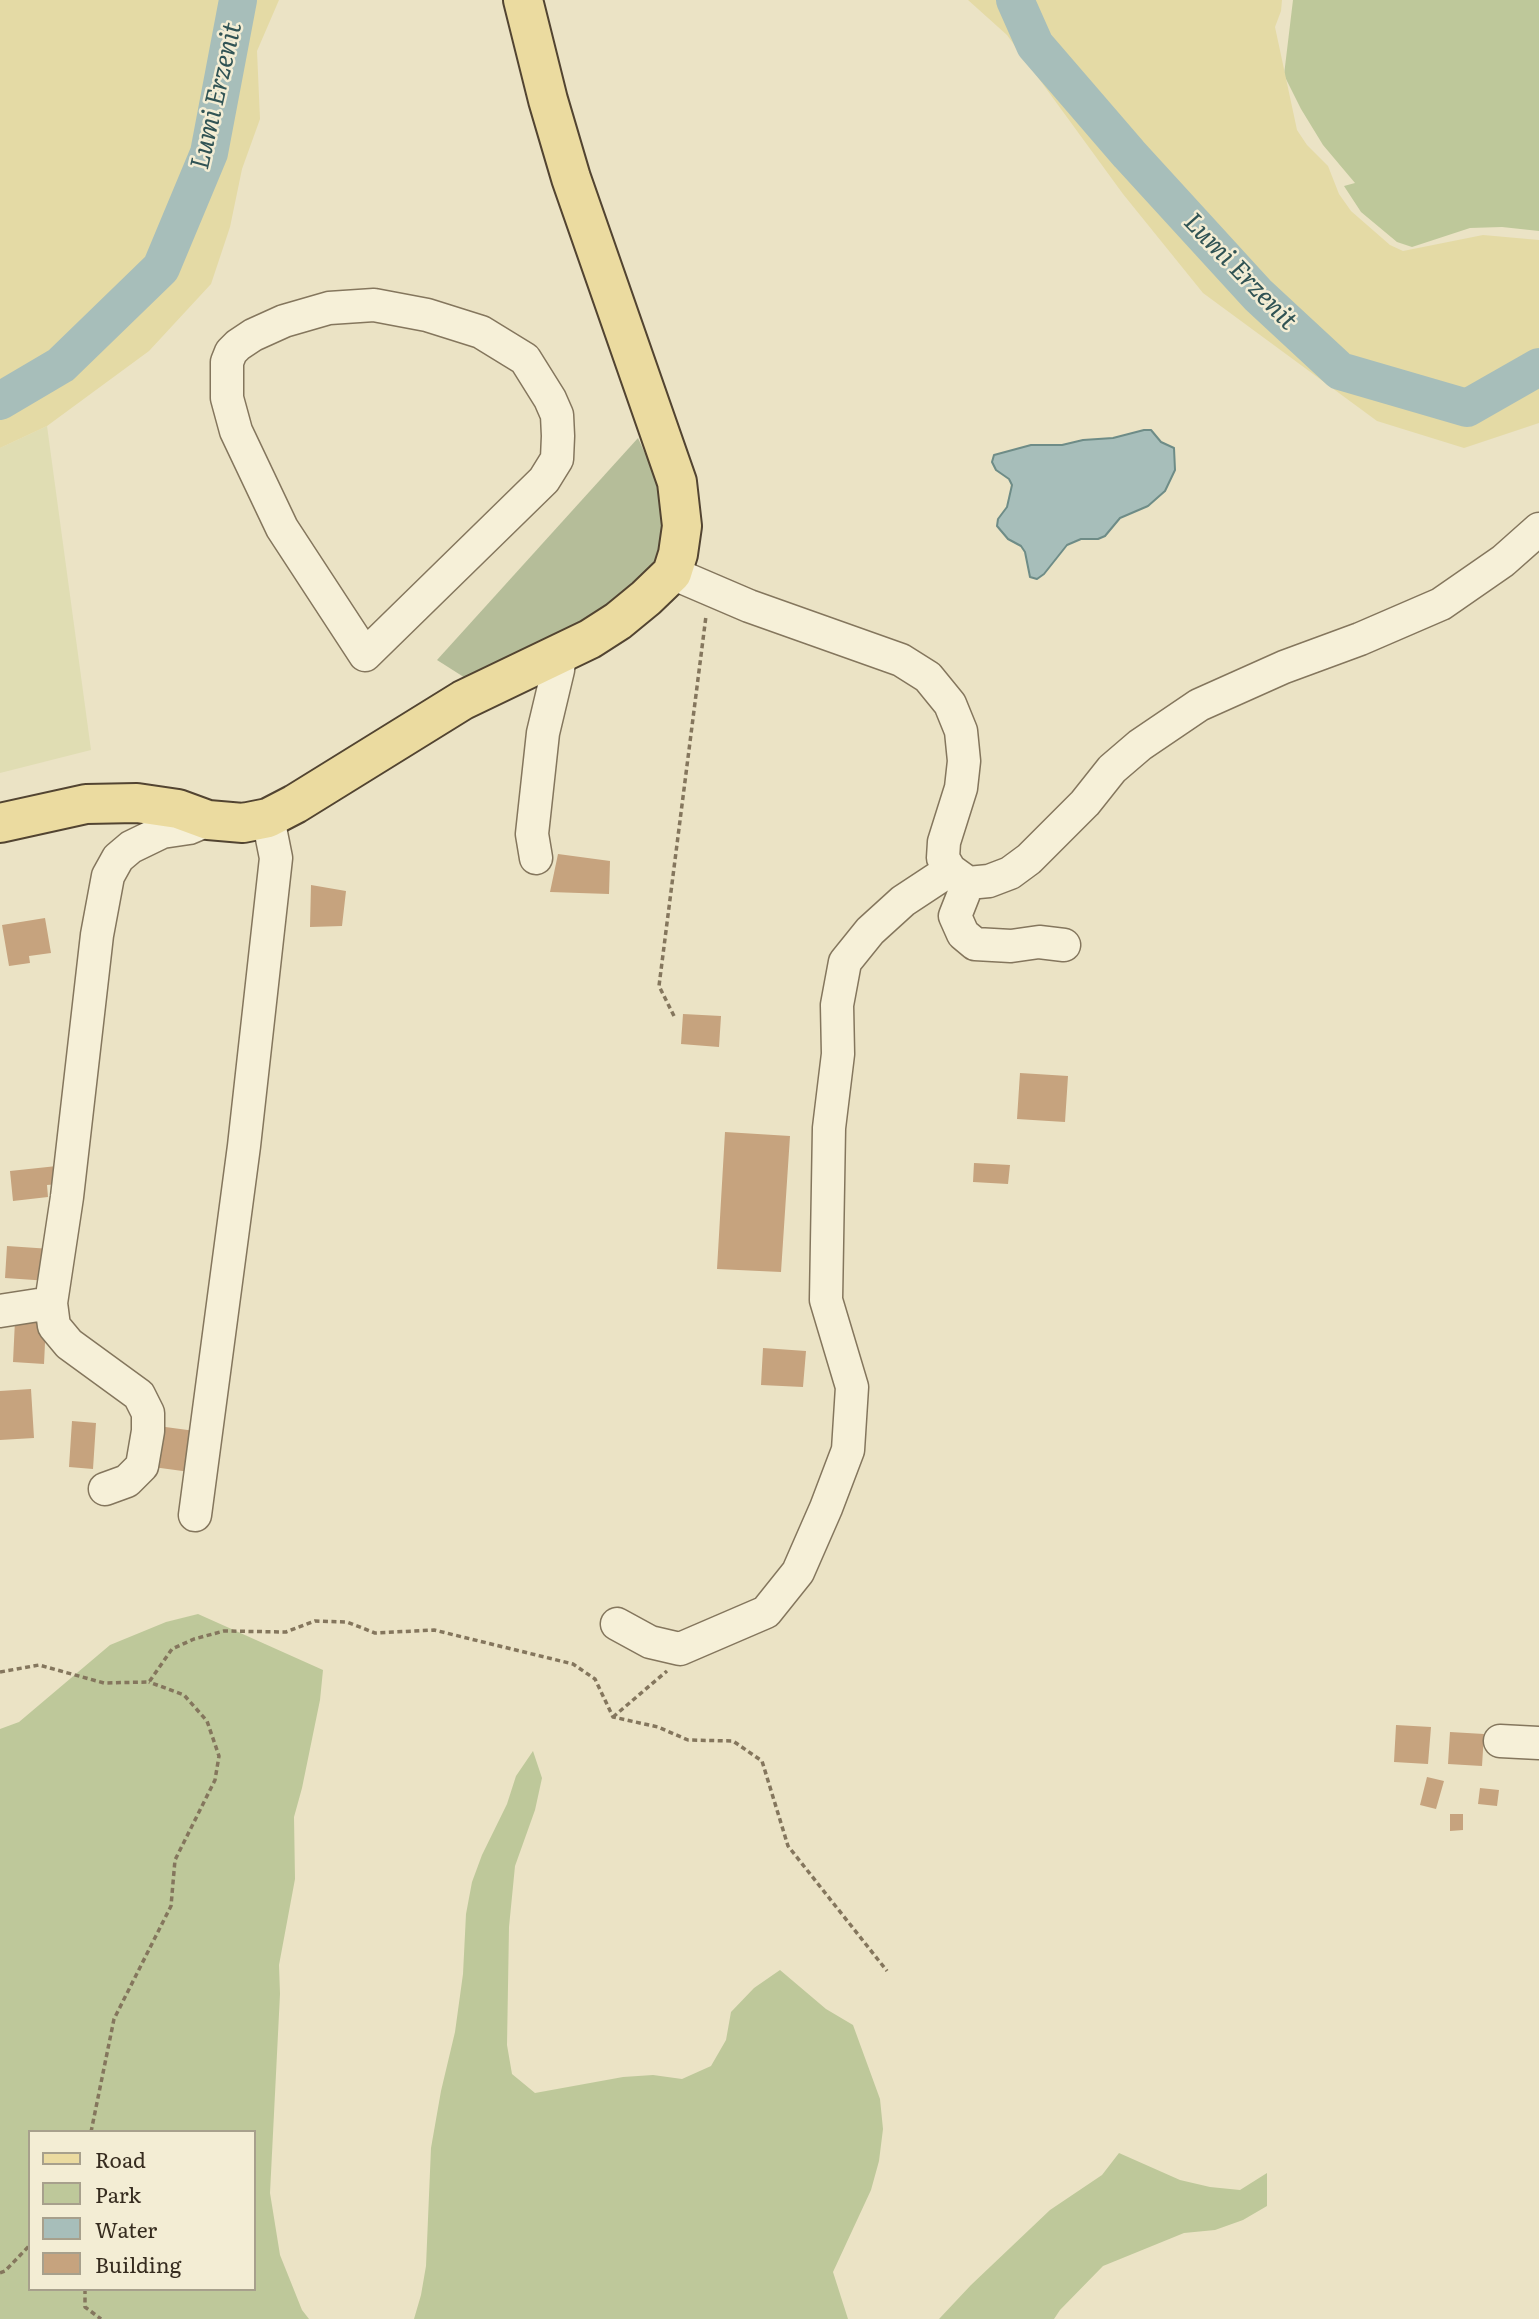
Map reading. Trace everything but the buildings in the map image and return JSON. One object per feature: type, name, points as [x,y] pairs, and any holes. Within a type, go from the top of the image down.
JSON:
[{"type":"main road","points":[[0,823],[86,804],[137,803],[178,809],[208,820],[243,823],[268,818],[463,700],[590,639],[618,621],[672,573],[682,526],[677,482],[571,178],[523,0]]},
{"type":"street","points":[[374,305],[427,315],[481,332],[525,359],[551,399],[557,415],[558,436],[557,459],[544,480],[365,655],[282,528],[236,431],[227,398],[227,362],[238,345],[284,321],[329,308],[374,305]]},
{"type":"street","points":[[617,1624],[650,1642],[680,1648],[766,1612],[797,1572],[848,1450],[852,1387],[826,1300],[830,1128],[838,1054],[837,1005],[845,962],[870,931],[903,901],[959,877],[989,881],[1010,873],[1029,859],[1085,803],[1112,769],[1140,745],[1199,705],[1284,667],[1360,639],[1441,604],[1503,561],[1539,529]]},
{"type":"street","points":[[672,573],[750,606],[901,660],[928,677],[950,704],[961,731],[964,761],[961,788],[944,842],[943,858],[959,877],[956,916],[963,934],[975,944],[1011,946],[1039,942],[1064,945]]},
{"type":"street","points":[[536,858],[532,834],[542,733],[560,652]]},
{"type":"street","points":[[195,1515],[244,1146],[276,858],[268,818]]},
{"type":"street","points":[[105,1489],[127,1481],[142,1466],[148,1413],[139,1395],[69,1344],[54,1326],[51,1304],[69,1184],[97,935],[107,876],[118,858],[131,847],[162,832],[189,828],[208,820]]},
{"type":"street","points":[[0,1311],[51,1304]]},
{"type":"street","points":[[1500,1741],[1539,1743]]},
{"type":"path","points":[[674,1016],[659,986],[709,589]]},
{"type":"path","points":[[149,1682],[172,1649],[194,1639],[224,1630],[286,1632],[315,1621],[347,1622],[375,1633],[435,1630],[573,1664],[595,1679],[613,1717]]},
{"type":"path","points":[[613,1717],[678,1662],[680,1648]]},
{"type":"path","points":[[0,1672],[39,1665],[104,1684],[149,1682],[184,1695],[207,1721],[219,1756],[215,1780],[174,1860],[171,1906],[114,2019],[91,2130]]},
{"type":"path","points":[[613,1717],[658,1727],[688,1740],[733,1741],[762,1761],[788,1846],[887,1971]]},
{"type":"path","points":[[0,2273],[28,2247]]},
{"type":"path","points":[[85,2291],[85,2307],[101,2319]]},
{"type":"shaded area","points":[[47,426],[91,750],[0,773],[0,448]]},
{"type":"green space","points":[[1293,0],[1539,0],[1539,231],[1502,227],[1470,228],[1412,247],[1397,242],[1361,212],[1344,186],[1355,183],[1323,145],[1284,75]]},
{"type":"green space","points":[[638,438],[661,489],[663,537],[654,571],[620,606],[470,681],[437,660]]},
{"type":"green space","points":[[198,1614],[323,1670],[320,1700],[294,1817],[295,1879],[279,1965],[280,1994],[270,2193],[280,2255],[302,2310],[309,2319],[0,2319],[0,1729],[19,1722],[110,1645],[166,1622]]},
{"type":"green space","points":[[533,1751],[542,1778],[535,1810],[515,1866],[509,1927],[507,2045],[512,2074],[535,2093],[623,2077],[653,2075],[682,2079],[711,2066],[726,2040],[731,2012],[754,1988],[780,1970],[826,2009],[853,2025],[880,2099],[883,2129],[879,2161],[871,2190],[833,2272],[848,2319],[414,2319],[426,2266],[431,2148],[455,2032],[463,1974],[466,1914],[472,1882],[507,1804],[516,1776]]},
{"type":"green space","points":[[1119,2153],[1180,2180],[1210,2187],[1240,2190],[1267,2173],[1267,2206],[1243,2220],[1215,2230],[1184,2233],[1103,2266],[1054,2319],[939,2319],[1050,2210],[1102,2175]]},
{"type":"sand","points":[[0,0],[279,0],[257,51],[260,119],[242,169],[230,227],[211,284],[149,351],[47,426],[0,448]]},
{"type":"sand","points":[[968,0],[1282,0],[1275,27],[1297,130],[1307,145],[1328,166],[1339,194],[1351,211],[1390,245],[1403,251],[1483,235],[1539,240],[1539,423],[1464,448],[1377,421],[1203,293],[1123,194],[1007,35]]},
{"type":"water","points":[[1151,430],[1161,442],[1174,448],[1175,470],[1165,491],[1148,506],[1120,518],[1105,536],[1098,539],[1081,539],[1067,545],[1044,574],[1037,579],[1030,577],[1025,552],[997,526],[998,519],[1007,507],[1012,485],[1009,479],[996,470],[992,462],[994,455],[1031,445],[1062,445],[1113,438]]},
{"type":"waterway","name":"Lumi Erzenit","points":[[0,401],[61,365],[161,268],[209,153],[238,0]]},
{"type":"waterway","name":"Lumi Erzenit","points":[[1015,0],[1035,45],[1129,154],[1258,295],[1340,371],[1467,408],[1539,367]]}]
